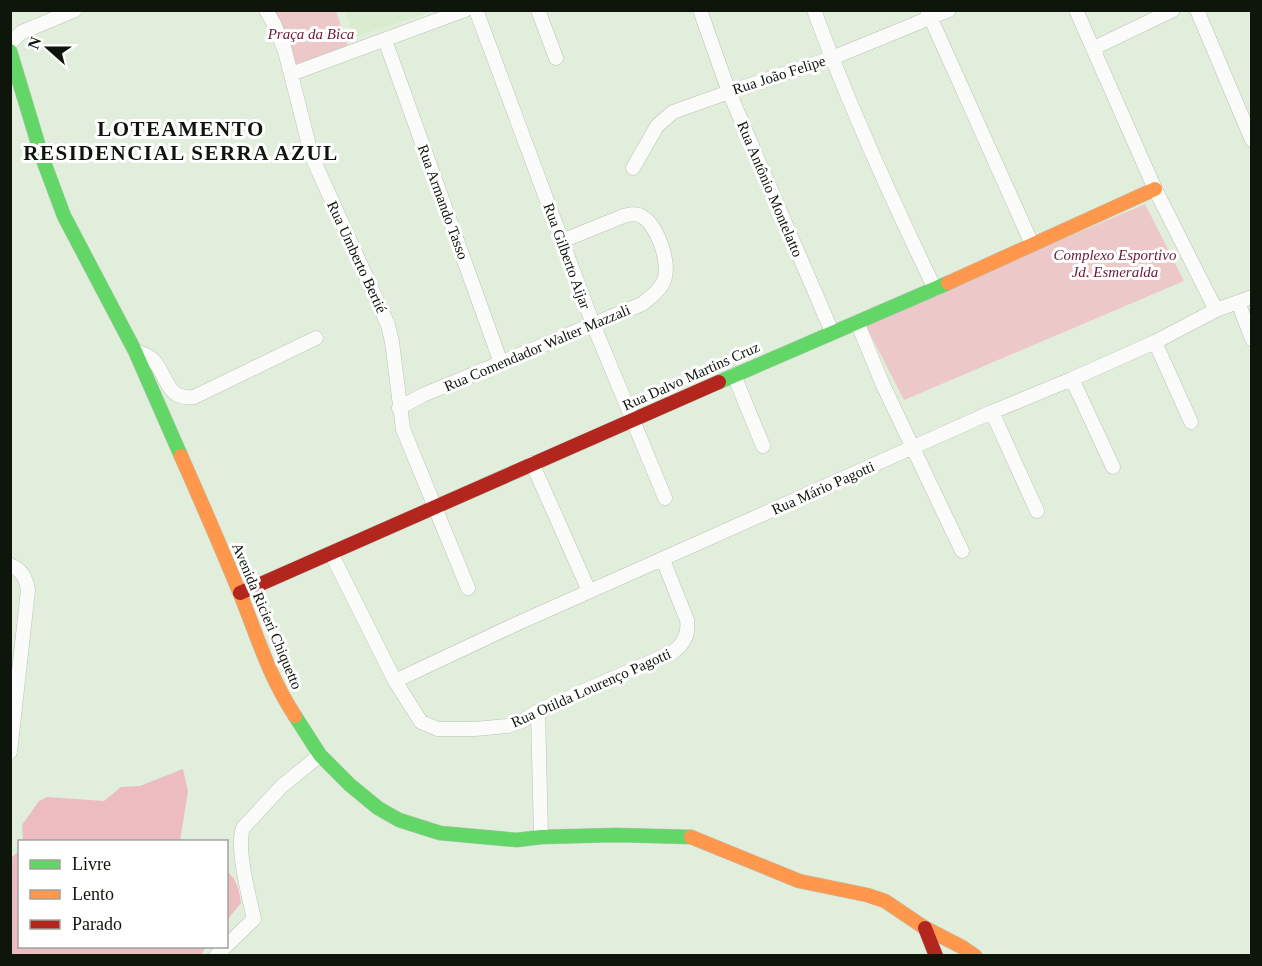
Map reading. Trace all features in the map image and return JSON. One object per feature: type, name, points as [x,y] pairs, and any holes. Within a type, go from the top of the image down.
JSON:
[{"type":"street","points":[[10,43],[22,32],[75,10]]},
{"type":"street","name":"Rua Umberto Bertié","points":[[266,10],[274,24],[291,74],[312,157],[388,325],[403,429],[468,588]]},
{"type":"street","points":[[291,74],[465,10]]},
{"type":"street","name":"Rua Gilberto Aijar","points":[[476,10],[592,324],[665,498]]},
{"type":"street","points":[[538,10],[556,58]]},
{"type":"street","name":"Rua Antônio Montelatto","points":[[700,10],[729,92],[832,332]]},
{"type":"street","points":[[814,10],[888,191],[935,290]]},
{"type":"street","name":"Rua João Felipe","points":[[633,168],[657,126],[674,112],[832,58],[928,14],[949,10]]},
{"type":"street","points":[[1076,10],[1155,189],[1216,310]]},
{"type":"street","points":[[1094,48],[1173,10]]},
{"type":"street","points":[[1197,10],[1251,140]]},
{"type":"street","points":[[928,14],[1032,244]]},
{"type":"street","name":"Rua Armando Tasso","points":[[385,40],[501,363]]},
{"type":"street","name":"Avenida Ricieri Chiquetto","points":[[10,51],[42,157],[64,216],[135,351],[240,593],[261,652],[283,698],[320,755],[350,785],[378,808],[399,820],[425,830],[448,834],[517,840],[541,837],[644,835],[694,837],[799,881],[867,894],[885,901],[924,928],[975,956]]},
{"type":"street","name":"Rua Dalvo Martins Cruz","points":[[240,593],[832,332],[935,290],[1155,189]]},
{"type":"street","name":"Rua Comendador Walter Mazzali","points":[[399,408],[423,395],[642,304],[657,293],[664,280],[667,267],[665,253],[645,218],[638,215],[630,214],[621,217],[562,241]]},
{"type":"street","points":[[1245,299],[1251,339]]},
{"type":"street","name":"Rua Mário Pagotti","points":[[395,681],[589,591],[992,412],[1072,379],[1155,342],[1216,310],[1245,299]]},
{"type":"street","points":[[857,322],[883,384],[962,551]]},
{"type":"street","points":[[135,351],[147,355],[154,361],[171,389],[177,394],[194,397],[316,338]]},
{"type":"street","points":[[1155,342],[1191,422]]},
{"type":"street","points":[[734,375],[763,446]]},
{"type":"street","points":[[1072,379],[1113,467]]},
{"type":"street","points":[[992,412],[1037,512]]},
{"type":"street","points":[[532,463],[589,591]]},
{"type":"street","points":[[331,553],[395,681]]},
{"type":"street","name":"Rua Otilda Lourenço Pagotti","points":[[395,681],[414,713],[426,724],[446,730],[507,726],[522,721],[538,711],[679,648],[687,633],[687,620],[663,560]]},
{"type":"street","points":[[10,565],[16,567],[25,578],[28,590],[10,752]]},
{"type":"street","points":[[538,711],[541,837]]},
{"type":"street","points":[[228,944],[254,919],[241,845],[240,836],[243,828],[282,786],[320,755]]},
{"type":"street","points":[[924,928],[936,956]]},
{"type":"street","points":[[948,956],[962,947]]},
{"type":"shaded area","points":[[344,11],[433,11],[355,37]]},
{"type":"shaded area","points":[[183,769],[188,791],[180,840],[23,840],[22,825],[39,801],[47,797],[104,801],[121,787],[140,786]]},
{"type":"shaded area","points":[[18,852],[18,948],[205,948],[200,956],[11,955],[11,858]]},
{"type":"shaded area","points":[[228,872],[237,885],[241,903],[228,919]]},
{"type":"green space","name":"Praça da Bica","points":[[273,11],[336,11],[348,47],[295,66],[282,25]]},
{"type":"green space","name":"Complexo Esportivo Jd. Esmeralda","points":[[1145,204],[1184,281],[904,400],[865,324]]},
{"type":"traffic: fast","points":[[10,51],[42,157],[64,216],[135,351],[181,456]]},
{"type":"traffic: fast","points":[[719,382],[948,283]]},
{"type":"traffic: fast","points":[[295,716],[320,755],[350,785],[378,808],[399,820],[440,833],[517,840],[616,835],[691,837]]},
{"type":"traffic: slow","points":[[948,283],[1155,189]]},
{"type":"traffic: slow","points":[[181,456],[270,670],[295,716]]},
{"type":"traffic: slow","points":[[691,837],[799,881],[885,901],[925,928],[975,956]]},
{"type":"traffic: jam","points":[[240,593],[719,382]]},
{"type":"traffic: jam","points":[[925,928],[936,956]]},
{"type":"district","name":"LOTEAMENTO RESIDENCIAL SERRA AZUL","points":[[181,141]]}]
